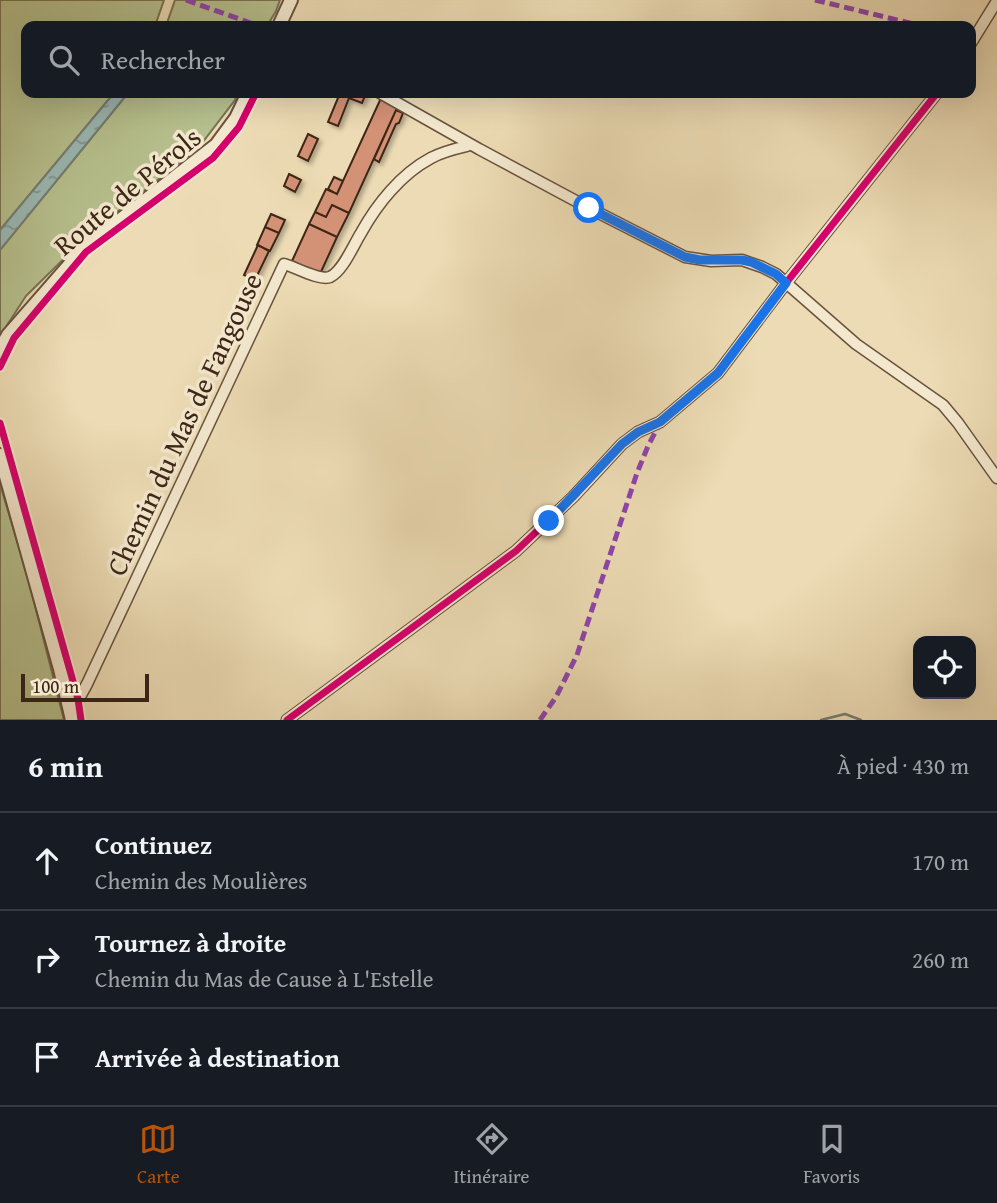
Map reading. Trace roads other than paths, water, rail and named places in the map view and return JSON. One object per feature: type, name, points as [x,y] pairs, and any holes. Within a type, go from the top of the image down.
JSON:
[{"type":"street","points":[[281,21],[291,0]]},
{"type":"street","points":[[976,35],[997,1]]},
{"type":"street","name":"Route de Pérols","points":[[0,349],[8,335],[84,248],[216,145],[236,118],[246,98]]},
{"type":"street","points":[[389,98],[589,208],[685,257],[700,260],[742,260],[776,274],[856,344],[943,405],[997,478]]},
{"type":"street","points":[[287,720],[516,551],[573,497],[622,444],[638,432],[660,422],[718,373],[933,98]]},
{"type":"street","name":"Chemin du Mas de Fangouse","points":[[71,716],[284,264],[320,278],[330,277],[338,270],[390,191],[430,158],[467,146],[468,143]]},
{"type":"street","points":[[0,455],[71,716]]},
{"type":"water","points":[[110,98],[124,98],[0,250],[0,230]]},
{"type":"waterway","points":[[821,720],[845,714],[861,720]]}]
